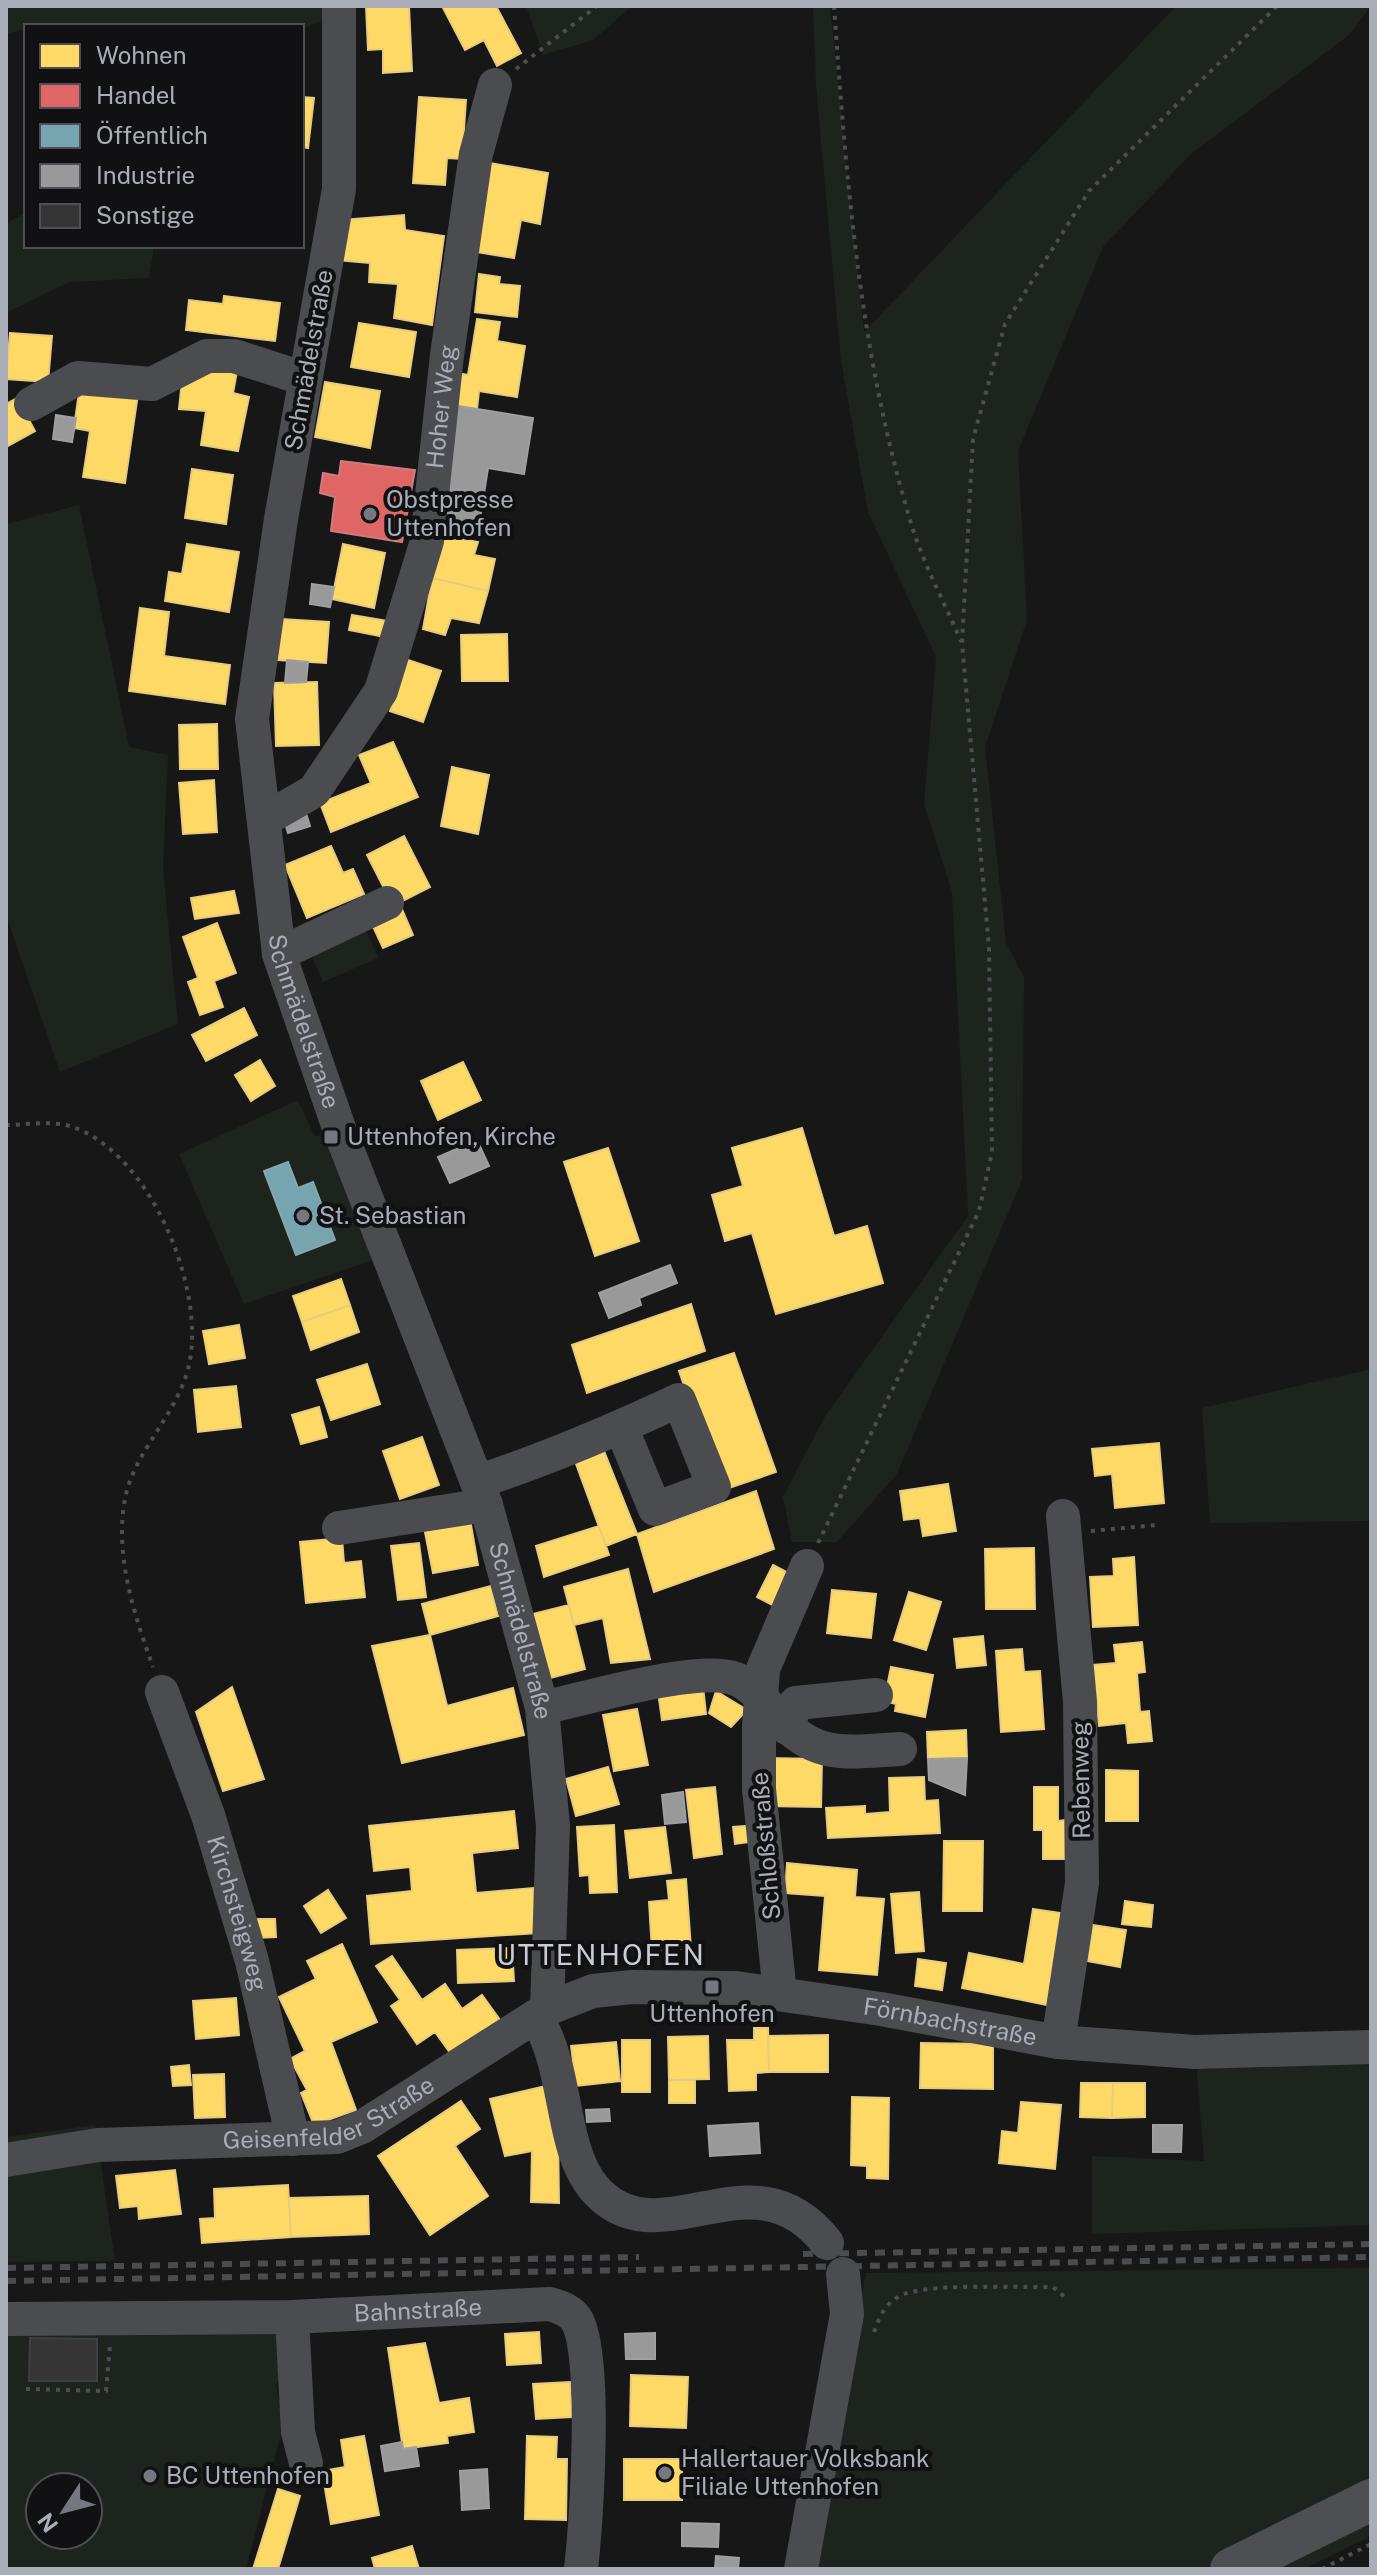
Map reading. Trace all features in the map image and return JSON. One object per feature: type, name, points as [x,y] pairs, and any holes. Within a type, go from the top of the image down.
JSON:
[{"type":"main road","points":[[1231,2569],[1371,2500]]},
{"type":"street","name":"Schmädelstraße","points":[[339,6],[339,189],[281,519],[252,719],[279,954],[340,1131],[482,1494],[542,1708],[553,1826],[542,2013]]},
{"type":"street","name":"Hoher Weg","points":[[264,820],[314,791],[381,691],[427,541],[447,355],[474,170],[495,85]]},
{"type":"street","points":[[31,404],[78,378],[152,384],[207,356],[234,356],[305,379]]},
{"type":"street","points":[[279,954],[387,903]]},
{"type":"street","points":[[339,1528],[482,1494],[621,1427]]},
{"type":"street","name":"Rebenweg","points":[[1058,2042],[1082,1883],[1080,1702],[1064,1525]]},
{"type":"street","name":"Schloßstraße","points":[[780,1994],[759,1789],[761,1697],[763,1669],[807,1566]]},
{"type":"street","points":[[542,1708],[706,1673],[739,1679],[761,1697],[792,1733],[813,1746],[846,1752],[900,1749]]},
{"type":"street","name":"Kirchsteigweg","points":[[162,1692],[208,1815],[252,1961],[293,2139]]},
{"type":"street","points":[[792,1733],[796,1703],[876,1695]]},
{"type":"street","name":"Förnbachstraße","points":[[542,2013],[593,1991],[632,1987],[736,1988],[1058,2042],[1195,2052],[1371,2047]]},
{"type":"street","points":[[542,2013],[558,2064],[577,2157],[585,2175],[608,2200],[627,2211],[666,2216],[726,2202],[765,2202],[801,2216],[827,2243]]},
{"type":"street","name":"Geisenfelder Straße","points":[[6,2160],[98,2145],[337,2137],[362,2127],[542,2013]]},
{"type":"street","points":[[801,2569],[847,2314],[843,2274]]},
{"type":"street","name":"Bahnstraße","points":[[6,2319],[112,2321],[292,2317],[550,2304],[571,2313],[581,2330],[590,2450],[579,2568]]},
{"type":"street","points":[[292,2317],[298,2432],[306,2463]]},
{"type":"path","points":[[495,85],[597,6]]},
{"type":"path","points":[[834,6],[846,177],[872,358],[911,525],[962,643]]},
{"type":"path","points":[[807,1566],[979,1211],[992,1152],[989,948],[962,643],[973,439],[1005,324],[1089,191],[1277,6]]},
{"type":"path","points":[[6,1125],[73,1127],[119,1158],[163,1219],[179,1259],[193,1332],[189,1366],[178,1400],[126,1493],[123,1527],[126,1575],[136,1620],[162,1692]]},
{"type":"path","points":[[1064,1525],[1157,1525]]},
{"type":"path","points":[[872,2343],[882,2311],[901,2294],[1053,2287],[1066,2298]]},
{"type":"path","points":[[26,2389],[106,2391],[112,2321]]},
{"type":"path","points":[[1322,2569],[1371,2544]]},
{"type":"shaded area","points":[[6,6],[326,6],[330,17],[304,28],[304,24],[24,24],[24,29],[6,34]]},
{"type":"shaded area","points":[[526,6],[632,6],[593,40],[543,55]]},
{"type":"shaded area","points":[[813,6],[830,6],[864,332],[1176,6],[1371,6],[1349,35],[1191,154],[1103,247],[1018,451],[1027,620],[985,747],[1006,943],[1024,977],[1022,1180],[897,1474],[837,1542],[792,1542],[783,1497],[824,1418],[968,1216],[952,892],[924,804],[936,657],[868,512],[841,361],[816,86]]},
{"type":"shaded area","points":[[24,213],[24,248],[154,248],[149,278],[69,282],[6,313],[6,224]]},
{"type":"shaded area","points":[[79,505],[129,747],[168,755],[163,868],[178,1024],[60,1072],[6,915],[6,524]]},
{"type":"shaded area","points":[[364,925],[378,958],[323,982],[309,949]]},
{"type":"shaded area","points":[[298,1100],[314,1135],[340,1143],[382,1257],[244,1304],[179,1154]]},
{"type":"shaded area","points":[[1371,1369],[1371,1521],[1210,1523],[1202,1408]]},
{"type":"shaded area","points":[[1371,2057],[1371,2225],[1092,2234],[1092,2156],[1204,2161],[1196,2061]]},
{"type":"shaded area","points":[[95,2125],[115,2261],[6,2262],[6,2137]]},
{"type":"shaded area","points":[[1371,2268],[1371,2487],[1288,2523],[1204,2569],[808,2569],[866,2273]]},
{"type":"shaded area","points":[[275,2326],[290,2366],[276,2384],[283,2426],[246,2569],[6,2569],[6,2328]]},
{"type":"shaded area","points":[[1371,2514],[1371,2536],[1304,2569],[1257,2569]]},
{"type":"building: Wohnen","points":[[366,6],[409,6],[412,71],[383,73],[383,49],[368,50]]},
{"type":"building: Wohnen","points":[[442,6],[496,6],[521,53],[497,66],[484,40],[465,50]]},
{"type":"building: Wohnen","points":[[304,97],[314,98],[308,148],[304,147]]},
{"type":"building: Wohnen","points":[[419,97],[466,100],[462,159],[447,158],[445,185],[413,183]]},
{"type":"building: Wohnen","points":[[484,162],[548,173],[540,224],[521,220],[514,258],[470,251]]},
{"type":"building: Wohnen","points":[[404,215],[405,230],[444,236],[432,325],[394,318],[398,284],[369,282],[370,263],[337,260],[342,220]]},
{"type":"building: Wohnen","points":[[479,274],[500,277],[499,284],[520,286],[517,317],[475,312]]},
{"type":"building: Wohnen","points":[[224,296],[280,303],[275,341],[186,330],[189,300],[223,304]]},
{"type":"building: Wohnen","points":[[477,319],[500,322],[497,341],[525,346],[517,397],[479,391],[477,409],[452,405],[457,373],[468,375]]},
{"type":"building: Wohnen","points":[[359,323],[416,332],[409,377],[351,367]]},
{"type":"building: Wohnen","points":[[10,333],[52,336],[48,382],[6,379]]},
{"type":"building: Wohnen","points":[[238,366],[233,393],[249,397],[238,451],[201,445],[206,411],[179,409],[182,380]]},
{"type":"building: Wohnen","points":[[325,382],[380,391],[370,448],[315,437]]},
{"type":"building: Wohnen","points":[[80,385],[138,394],[125,483],[83,477],[90,431],[74,428]]},
{"type":"building: Wohnen","points":[[17,398],[35,431],[6,447],[6,404]]},
{"type":"building: Wohnen","points":[[192,469],[233,475],[226,524],[185,518]]},
{"type":"building: Wohnen","points":[[439,535],[478,542],[474,555],[495,559],[488,591],[432,578]]},
{"type":"building: Wohnen","points":[[187,544],[239,552],[229,612],[165,601],[169,572],[182,574]]},
{"type":"building: Wohnen","points":[[343,544],[385,553],[374,608],[332,599]]},
{"type":"building: Wohnen","points":[[432,578],[488,591],[479,623],[451,618],[445,635],[423,629]]},
{"type":"building: Wohnen","points":[[140,608],[169,612],[164,656],[230,665],[225,704],[129,691]]},
{"type":"building: Wohnen","points":[[352,615],[388,621],[385,637],[349,630]]},
{"type":"building: Wohnen","points":[[281,619],[329,622],[326,663],[278,660]]},
{"type":"building: Wohnen","points":[[507,634],[508,681],[462,681],[461,635]]},
{"type":"building: Wohnen","points":[[408,660],[441,671],[423,722],[390,711]]},
{"type":"building: Wohnen","points":[[317,682],[319,745],[276,746],[274,683]]},
{"type":"building: Wohnen","points":[[217,724],[218,769],[180,769],[179,725]]},
{"type":"building: Wohnen","points":[[393,742],[418,797],[331,832],[320,803],[371,783],[359,755]]},
{"type":"building: Wohnen","points":[[452,767],[489,775],[478,834],[441,826]]},
{"type":"building: Wohnen","points":[[214,780],[217,832],[183,834],[179,783]]},
{"type":"building: Wohnen","points":[[404,836],[430,887],[393,906],[367,855]]},
{"type":"building: Wohnen","points":[[331,846],[343,873],[353,869],[364,894],[307,918],[285,865]]},
{"type":"building: Wohnen","points":[[234,891],[239,913],[195,919],[191,898]]},
{"type":"building: Wohnen","points":[[401,907],[413,935],[383,948],[370,920]]},
{"type":"building: Wohnen","points":[[217,923],[236,973],[214,981],[223,1007],[200,1015],[188,982],[198,978],[183,937]]},
{"type":"building: Wohnen","points":[[244,1008],[257,1035],[206,1061],[192,1035]]},
{"type":"building: Wohnen","points":[[260,1060],[275,1086],[251,1101],[235,1075]]},
{"type":"building: Wohnen","points":[[463,1062],[481,1100],[438,1120],[421,1081]]},
{"type":"building: Wohnen","points":[[802,1128],[834,1236],[867,1226],[883,1283],[776,1314],[752,1233],[725,1241],[712,1195],[743,1186],[732,1148]]},
{"type":"building: Wohnen","points":[[608,1148],[639,1241],[595,1256],[564,1162]]},
{"type":"building: Wohnen","points":[[341,1279],[350,1305],[302,1322],[293,1296]]},
{"type":"building: Wohnen","points":[[691,1304],[705,1351],[587,1393],[572,1345]]},
{"type":"building: Wohnen","points":[[350,1305],[359,1332],[311,1350],[302,1322]]},
{"type":"building: Wohnen","points":[[239,1325],[245,1358],[209,1364],[203,1331]]},
{"type":"building: Wohnen","points":[[734,1353],[776,1472],[720,1491],[679,1371]]},
{"type":"building: Wohnen","points":[[367,1364],[380,1404],[331,1420],[317,1380]]},
{"type":"building: Wohnen","points":[[236,1386],[241,1427],[198,1432],[194,1390]]},
{"type":"building: Wohnen","points":[[319,1407],[327,1437],[301,1444],[292,1415]]},
{"type":"building: Wohnen","points":[[422,1437],[439,1485],[400,1499],[383,1451]]},
{"type":"building: Wohnen","points":[[1159,1443],[1164,1503],[1115,1508],[1112,1474],[1095,1476],[1092,1449]]},
{"type":"building: Wohnen","points":[[604,1451],[637,1534],[606,1546],[575,1461]]},
{"type":"building: Wohnen","points":[[948,1484],[956,1531],[923,1536],[920,1518],[904,1520],[900,1491]]},
{"type":"building: Wohnen","points":[[756,1491],[774,1549],[654,1592],[637,1534]]},
{"type":"building: Wohnen","points":[[470,1519],[478,1565],[433,1573],[424,1527]]},
{"type":"building: Wohnen","points":[[599,1526],[609,1555],[544,1577],[536,1546]]},
{"type":"building: Wohnen","points":[[342,1538],[344,1563],[361,1561],[365,1597],[306,1603],[300,1542]]},
{"type":"building: Wohnen","points":[[419,1543],[426,1597],[398,1600],[391,1546]]},
{"type":"building: Wohnen","points":[[1034,1548],[1035,1609],[986,1609],[985,1549]]},
{"type":"building: Wohnen","points":[[1134,1557],[1138,1625],[1093,1627],[1090,1577],[1114,1576],[1113,1559]]},
{"type":"building: Wohnen","points":[[773,1565],[794,1576],[778,1608],[757,1597]]},
{"type":"building: Wohnen","points":[[628,1569],[650,1659],[611,1663],[603,1618],[574,1625],[564,1587]]},
{"type":"building: Wohnen","points":[[491,1586],[498,1616],[430,1635],[422,1604]]},
{"type":"building: Wohnen","points":[[832,1590],[876,1594],[871,1638],[827,1633]]},
{"type":"building: Wohnen","points":[[909,1592],[941,1602],[926,1650],[894,1640]]},
{"type":"building: Wohnen","points":[[569,1605],[585,1669],[550,1678],[533,1614]]},
{"type":"building: Wohnen","points":[[430,1635],[447,1706],[513,1688],[524,1735],[402,1763],[372,1646]]},
{"type":"building: Wohnen","points":[[983,1636],[986,1665],[957,1668],[954,1639]]},
{"type":"building: Wohnen","points":[[1142,1642],[1145,1672],[1137,1673],[1140,1712],[1149,1711],[1152,1741],[1128,1743],[1126,1723],[1099,1726],[1093,1665],[1116,1663],[1114,1645]]},
{"type":"building: Wohnen","points":[[1022,1649],[1024,1672],[1040,1671],[1044,1729],[1001,1732],[996,1651]]},
{"type":"building: Wohnen","points":[[891,1667],[933,1675],[925,1717],[895,1711],[896,1704],[884,1701]]},
{"type":"building: Wohnen","points":[[703,1686],[706,1714],[662,1720],[658,1692]]},
{"type":"building: Wohnen","points":[[232,1687],[264,1779],[223,1791],[196,1712]]},
{"type":"building: Wohnen","points":[[716,1691],[747,1710],[731,1727],[709,1713]]},
{"type":"building: Wohnen","points":[[637,1709],[648,1765],[614,1771],[603,1715]]},
{"type":"building: Wohnen","points":[[966,1730],[967,1758],[928,1759],[927,1732]]},
{"type":"building: Wohnen","points":[[766,1758],[822,1759],[821,1807],[765,1806]]},
{"type":"building: Wohnen","points":[[608,1767],[619,1804],[576,1816],[566,1779]]},
{"type":"building: Wohnen","points":[[1106,1770],[1138,1771],[1138,1821],[1106,1821]]},
{"type":"building: Wohnen","points":[[924,1777],[925,1801],[938,1800],[940,1833],[828,1838],[826,1808],[865,1806],[865,1814],[890,1812],[889,1778]]},
{"type":"building: Wohnen","points":[[715,1787],[722,1854],[694,1858],[686,1790]]},
{"type":"building: Wohnen","points":[[1034,1787],[1058,1787],[1058,1821],[1066,1820],[1065,1859],[1043,1859],[1043,1830],[1034,1830]]},
{"type":"building: Wohnen","points":[[514,1811],[518,1848],[472,1853],[476,1893],[533,1888],[538,1933],[371,1944],[367,1896],[412,1891],[410,1867],[374,1871],[369,1826]]},
{"type":"building: Wohnen","points":[[614,1825],[617,1892],[590,1893],[589,1875],[580,1876],[577,1827]]},
{"type":"building: Wohnen","points":[[757,1825],[758,1841],[735,1844],[733,1827]]},
{"type":"building: Wohnen","points":[[665,1827],[671,1873],[630,1878],[625,1831]]},
{"type":"building: Wohnen","points":[[944,1841],[983,1841],[982,1911],[943,1911]]},
{"type":"building: Wohnen","points":[[787,1863],[857,1870],[855,1897],[884,1899],[877,1975],[819,1970],[825,1896],[785,1893]]},
{"type":"building: Wohnen","points":[[686,1879],[691,1948],[652,1951],[649,1902],[669,1900],[667,1881]]},
{"type":"building: Wohnen","points":[[328,1890],[346,1918],[321,1933],[304,1906]]},
{"type":"building: Wohnen","points":[[919,1892],[924,1951],[896,1953],[891,1894]]},
{"type":"building: Wohnen","points":[[1125,1901],[1153,1905],[1151,1927],[1122,1924]]},
{"type":"building: Wohnen","points":[[1033,1909],[1061,1913],[1047,2005],[962,1988],[969,1953],[1024,1964]]},
{"type":"building: Wohnen","points":[[255,1919],[275,1919],[276,1937],[255,1938]]},
{"type":"building: Wohnen","points":[[1093,1925],[1126,1930],[1120,1967],[1087,1961]]},
{"type":"building: Wohnen","points":[[342,1944],[377,2022],[331,2042],[356,2110],[314,2125],[301,2093],[307,2090],[290,2059],[305,2051],[279,1997],[316,1979],[307,1961]]},
{"type":"building: Wohnen","points":[[512,1948],[514,1981],[458,1983],[457,1950]]},
{"type":"building: Wohnen","points":[[392,1956],[422,2000],[445,1984],[462,2009],[482,1995],[500,2020],[451,2054],[435,2032],[417,2044],[391,2006],[400,2000],[376,1966]]},
{"type":"building: Wohnen","points":[[918,1959],[946,1963],[942,1990],[915,1986]]},
{"type":"building: Wohnen","points":[[236,1998],[239,2035],[196,2039],[193,2001]]},
{"type":"building: Wohnen","points":[[754,2028],[768,2028],[769,2072],[756,2073],[756,2090],[729,2091],[727,2040],[754,2040]]},
{"type":"building: Wohnen","points":[[828,2035],[828,2072],[769,2072],[768,2036]]},
{"type":"building: Wohnen","points":[[708,2036],[709,2079],[669,2080],[668,2037]]},
{"type":"building: Wohnen","points":[[622,2040],[650,2040],[650,2092],[622,2092]]},
{"type":"building: Wohnen","points":[[616,2042],[620,2081],[576,2086],[571,2046]]},
{"type":"building: Wohnen","points":[[921,2043],[993,2044],[993,2089],[920,2088]]},
{"type":"building: Wohnen","points":[[189,2065],[191,2085],[173,2086],[171,2067]]},
{"type":"building: Wohnen","points":[[224,2074],[225,2117],[195,2118],[193,2075]]},
{"type":"building: Wohnen","points":[[669,2080],[695,2080],[695,2103],[669,2103]]},
{"type":"building: Wohnen","points":[[1081,2083],[1113,2083],[1112,2118],[1080,2117]]},
{"type":"building: Wohnen","points":[[1113,2083],[1145,2083],[1145,2117],[1112,2118]]},
{"type":"building: Wohnen","points":[[546,2086],[558,2131],[559,2203],[531,2202],[532,2151],[505,2156],[490,2099]]},
{"type":"building: Wohnen","points":[[852,2097],[889,2098],[888,2179],[867,2178],[867,2166],[851,2165]]},
{"type":"building: Wohnen","points":[[461,2101],[480,2129],[455,2146],[488,2196],[430,2235],[378,2156]]},
{"type":"building: Wohnen","points":[[1021,2102],[1061,2105],[1055,2169],[999,2163],[1002,2131],[1018,2133]]},
{"type":"building: Wohnen","points":[[175,2170],[181,2214],[139,2219],[138,2206],[120,2208],[116,2176]]},
{"type":"building: Wohnen","points":[[288,2185],[291,2237],[202,2243],[200,2219],[215,2218],[214,2189]]},
{"type":"building: Wohnen","points":[[368,2196],[369,2234],[291,2237],[289,2198]]},
{"type":"building: Wohnen","points":[[539,2332],[541,2363],[507,2365],[505,2334]]},
{"type":"building: Wohnen","points":[[425,2343],[439,2403],[469,2398],[474,2432],[447,2436],[448,2443],[403,2449],[388,2348]]},
{"type":"building: Wohnen","points":[[631,2375],[688,2377],[686,2428],[630,2426]]},
{"type":"building: Wohnen","points":[[570,2382],[572,2417],[536,2419],[533,2384]]},
{"type":"building: Wohnen","points":[[364,2436],[379,2515],[331,2524],[322,2471],[345,2467],[341,2440]]},
{"type":"building: Wohnen","points":[[527,2436],[557,2437],[556,2459],[567,2459],[566,2520],[525,2519]]},
{"type":"building: Wohnen","points":[[624,2459],[682,2459],[682,2500],[624,2500]]},
{"type":"building: Wohnen","points":[[278,2489],[300,2496],[278,2569],[253,2569]]},
{"type":"building: Wohnen","points":[[412,2546],[419,2569],[375,2569],[372,2558]]},
{"type":"building: Handel","name":"Obstpresse Uttenhofen","points":[[341,461],[415,470],[402,542],[331,531],[335,497],[320,493],[323,473],[339,476]]},
{"type":"building: Öffentlich","points":[[288,1162],[298,1188],[313,1182],[335,1240],[296,1255],[264,1171]]},
{"type":"building: Industrie","points":[[452,405],[533,418],[524,474],[488,468],[479,526],[442,520]]},
{"type":"building: Industrie","points":[[56,415],[76,418],[72,442],[53,439]]},
{"type":"building: Industrie","points":[[312,584],[334,587],[330,607],[310,604]]},
{"type":"building: Industrie","points":[[287,660],[308,662],[306,682],[285,683]]},
{"type":"building: Industrie","points":[[305,810],[310,826],[288,833],[283,817]]},
{"type":"building: Industrie","points":[[477,1140],[489,1166],[450,1183],[438,1157]]},
{"type":"building: Industrie","points":[[670,1265],[677,1283],[639,1298],[641,1305],[609,1318],[599,1293]]},
{"type":"building: Industrie","points":[[967,1758],[965,1795],[929,1780],[928,1759]]},
{"type":"building: Industrie","points":[[683,1792],[686,1822],[665,1824],[662,1795]]},
{"type":"building: Industrie","points":[[609,2109],[610,2121],[587,2122],[586,2110]]},
{"type":"building: Industrie","points":[[758,2123],[760,2153],[710,2156],[708,2126]]},
{"type":"building: Industrie","points":[[1153,2125],[1182,2125],[1181,2152],[1153,2152]]},
{"type":"building: Industrie","points":[[655,2333],[655,2359],[626,2359],[625,2334]]},
{"type":"building: Industrie","points":[[402,2442],[403,2449],[416,2447],[419,2466],[385,2471],[381,2446]]},
{"type":"building: Industrie","points":[[487,2469],[489,2508],[462,2510],[460,2471]]},
{"type":"building: Industrie","points":[[682,2523],[719,2524],[718,2547],[682,2546]]},
{"type":"building: Industrie","points":[[716,2556],[739,2558],[738,2569],[715,2569]]},
{"type":"building: Sonstige","points":[[30,2338],[97,2339],[97,2381],[29,2381]]},
{"type":"railway","points":[[803,2254],[1371,2244]]},
{"type":"railway","points":[[6,2268],[639,2257]]},
{"type":"railway","points":[[6,2281],[1371,2257]]},
{"type":"place","name":"Obstpresse Uttenhofen","points":[[370,514]]},
{"type":"place","name":"Uttenhofen, Kirche","points":[[331,1137]]},
{"type":"place","name":"St. Sebastian","points":[[303,1216]]},
{"type":"place","name":"Uttenhofen","points":[[712,1987]]},
{"type":"place","name":"Hallertauer Volksbank Filiale Uttenhofen","points":[[665,2473]]},
{"type":"place","name":"BC Uttenhofen","points":[[150,2476]]},
{"type":"district","name":"UTTENHOFEN","points":[[601,1955]]}]
